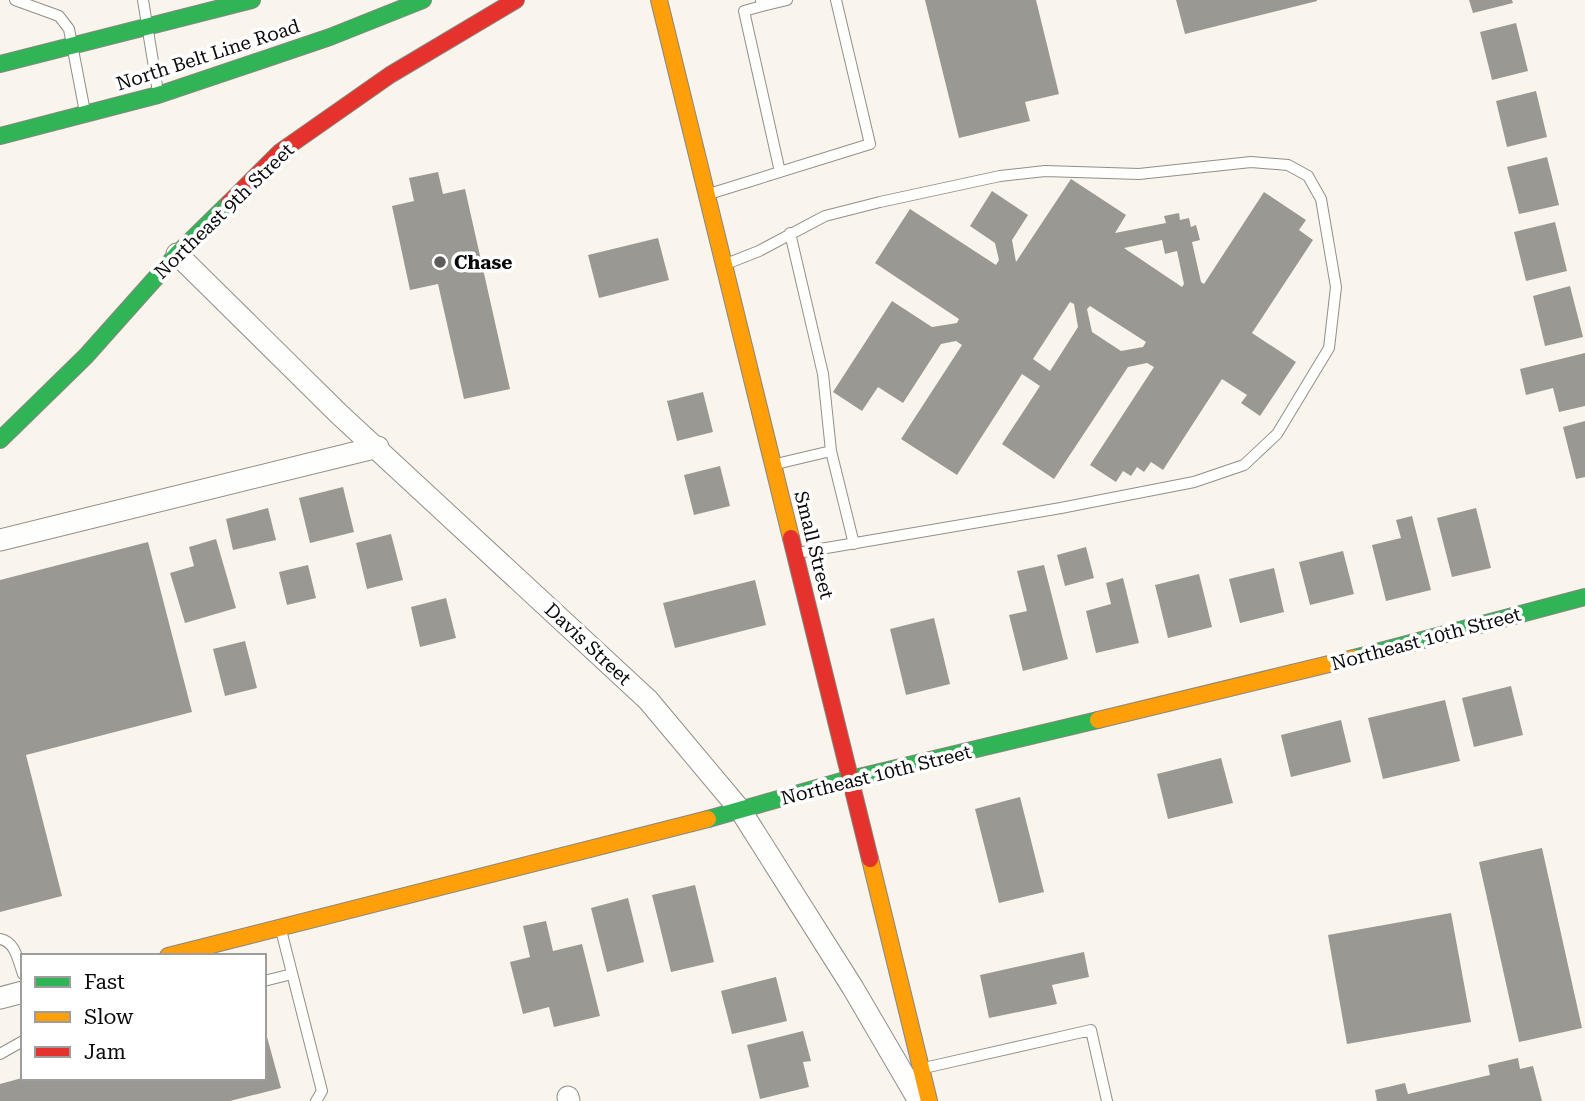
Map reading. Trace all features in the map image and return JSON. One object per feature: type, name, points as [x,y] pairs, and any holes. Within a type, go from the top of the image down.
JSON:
[{"type":"street","name":"North Belt Line Road","points":[[0,64],[252,0]]},
{"type":"street","name":"North Belt Line Road","points":[[0,136],[158,95],[330,37],[424,0]]},
{"type":"street","name":"Northeast 9th Street","points":[[0,440],[86,356],[177,254],[280,152],[390,75],[516,0]]},
{"type":"street","name":"Small Street","points":[[659,0],[929,1101]]},
{"type":"street","name":"Davis Street","points":[[177,254],[339,414],[378,447],[648,699],[741,811],[853,988],[919,1101]]},
{"type":"street","points":[[0,540],[378,447]]},
{"type":"street","name":"Northeast 10th Street","points":[[176,954],[741,811],[850,779],[1313,669],[1585,597]]},
{"type":"street","points":[[0,998],[21,993]]},
{"type":"lane","points":[[15,0],[59,16],[69,29],[85,114]]},
{"type":"lane","points":[[143,0],[158,95]]},
{"type":"lane","points":[[780,172],[744,12],[762,3],[787,0]]},
{"type":"lane","points":[[707,195],[870,144],[836,0]]},
{"type":"lane","points":[[724,265],[759,251],[825,216],[1000,176],[1045,171],[1139,174],[1251,162],[1287,165],[1308,176],[1321,199],[1336,288],[1329,348],[1277,434],[1244,465],[1194,482],[795,554]]},
{"type":"lane","points":[[790,233],[823,374],[831,451],[854,544]]},
{"type":"lane","points":[[773,464],[831,451]]},
{"type":"lane","points":[[280,927],[322,1091],[316,1101]]},
{"type":"lane","points":[[0,939],[7,941],[14,948],[21,968]]},
{"type":"lane","points":[[266,980],[292,974]]},
{"type":"lane","points":[[921,1068],[1091,1030],[1107,1101]]},
{"type":"lane","points":[[0,1054],[21,1042]]},
{"type":"building","points":[[925,0],[1036,0],[1059,94],[1025,102],[1030,121],[959,138]]},
{"type":"building","points":[[1176,0],[1317,0],[1317,1],[1185,34]]},
{"type":"building","points":[[1469,0],[1512,0],[1513,3],[1473,13]]},
{"type":"building","points":[[1516,23],[1528,71],[1492,80],[1480,32]]},
{"type":"building","points":[[1536,91],[1547,137],[1507,147],[1496,101]]},
{"type":"building","points":[[1547,157],[1559,205],[1519,214],[1507,167]]},
{"type":"building","points":[[438,172],[443,194],[465,189],[510,389],[464,399],[438,284],[410,290],[392,206],[414,201],[409,178]]},
{"type":"building","points":[[1071,179],[1126,215],[1115,233],[1166,223],[1164,216],[1179,213],[1180,220],[1189,218],[1191,227],[1196,225],[1200,240],[1192,242],[1201,282],[1204,284],[1264,192],[1306,220],[1299,230],[1313,240],[1252,333],[1296,362],[1260,416],[1241,403],[1247,395],[1222,379],[1163,470],[1151,462],[1144,472],[1137,467],[1131,476],[1123,471],[1116,482],[1090,465],[1154,367],[1147,363],[1128,367],[1054,479],[1002,444],[1040,386],[1022,374],[957,475],[901,439],[962,345],[956,341],[941,344],[903,403],[878,387],[862,411],[833,392],[892,301],[932,327],[957,323],[959,319],[875,263],[910,209],[996,265],[999,260],[995,243],[970,226],[992,191],[1028,215],[1012,240],[1016,262]],"holes":[[[1162,240],[1165,254],[1177,251],[1184,284],[1182,287],[1124,248]],[[1070,302],[1074,304],[1078,327],[1050,371],[1033,359]],[[1090,306],[1146,342],[1143,347],[1121,351],[1092,332],[1087,309]]]},
{"type":"building","points":[[1555,222],[1567,271],[1526,281],[1514,232]]},
{"type":"building","points":[[658,238],[669,280],[599,298],[588,255]]},
{"type":"building","points":[[1570,286],[1583,337],[1545,346],[1533,296]]},
{"type":"building","points":[[1585,353],[1585,406],[1559,412],[1553,388],[1526,395],[1520,369]]},
{"type":"building","points":[[703,392],[713,432],[677,441],[667,401]]},
{"type":"building","points":[[1585,421],[1585,477],[1576,479],[1563,427]]},
{"type":"building","points":[[720,466],[730,506],[694,515],[684,475]]},
{"type":"building","points":[[343,487],[354,532],[310,543],[299,498]]},
{"type":"building","points":[[268,508],[276,540],[233,550],[226,519]]},
{"type":"building","points":[[1476,508],[1491,568],[1452,577],[1437,518]]},
{"type":"building","points":[[1412,516],[1431,590],[1386,601],[1372,545],[1401,538],[1396,520]]},
{"type":"building","points":[[391,534],[403,580],[367,589],[356,543]]},
{"type":"building","points":[[216,539],[236,608],[185,623],[170,573],[194,566],[189,547]]},
{"type":"building","points":[[148,542],[192,712],[26,755],[62,896],[0,912],[0,580]]},
{"type":"building","points":[[1086,547],[1094,578],[1065,586],[1057,555]]},
{"type":"building","points":[[1343,551],[1354,594],[1310,605],[1299,562]]},
{"type":"building","points":[[308,565],[316,598],[287,605],[279,572]]},
{"type":"building","points":[[1044,565],[1068,659],[1023,671],[1009,615],[1027,611],[1017,571]]},
{"type":"building","points":[[1274,568],[1284,612],[1240,623],[1229,579]]},
{"type":"building","points":[[1199,574],[1212,627],[1168,638],[1155,585]]},
{"type":"building","points":[[1123,578],[1139,643],[1096,653],[1086,611],[1111,604],[1106,583]]},
{"type":"building","points":[[755,580],[766,625],[675,648],[663,603]]},
{"type":"building","points":[[446,598],[456,638],[420,647],[411,607]]},
{"type":"building","points":[[934,618],[950,684],[906,695],[890,629]]},
{"type":"building","points":[[245,641],[257,688],[225,696],[213,649]]},
{"type":"building","points":[[1511,686],[1523,735],[1474,747],[1462,698]]},
{"type":"building","points":[[1445,700],[1460,761],[1383,779],[1368,718]]},
{"type":"building","points":[[1341,720],[1351,762],[1291,777],[1281,735]]},
{"type":"building","points":[[1221,758],[1233,803],[1168,819],[1157,774]]},
{"type":"building","points":[[1020,797],[1044,892],[999,903],[975,809]]},
{"type":"building","points":[[1542,848],[1582,1028],[1519,1042],[1479,862]]},
{"type":"building","points":[[695,885],[714,962],[671,972],[652,895]]},
{"type":"building","points":[[628,898],[644,962],[607,972],[591,908]]},
{"type":"building","points":[[1451,913],[1471,1022],[1347,1044],[1328,935]]},
{"type":"building","points":[[546,921],[553,951],[582,944],[600,1016],[554,1027],[549,1007],[523,1014],[510,962],[530,957],[523,926]]},
{"type":"building","points":[[1084,952],[1089,977],[1052,985],[1057,1004],[989,1018],[980,975]]},
{"type":"building","points":[[776,977],[787,1021],[732,1034],[721,991]]},
{"type":"building","points":[[803,1031],[811,1061],[803,1062],[809,1087],[760,1099],[747,1045]]},
{"type":"building","points":[[266,1033],[281,1088],[230,1101],[0,1101],[0,1084],[21,1078],[266,1080]]},
{"type":"building","points":[[1518,1058],[1520,1069],[1533,1066],[1542,1101],[1377,1101],[1375,1090],[1405,1083],[1408,1094],[1490,1075],[1488,1065]]},
{"type":"traffic: fast","points":[[0,64],[252,0]]},
{"type":"traffic: fast","points":[[0,136],[158,95],[330,37],[423,0]]},
{"type":"traffic: fast","points":[[0,440],[86,356],[177,254],[229,203]]},
{"type":"traffic: fast","points":[[1354,658],[1585,597]]},
{"type":"traffic: fast","points":[[708,819],[842,781],[1098,720]]},
{"type":"traffic: slow","points":[[659,0],[791,538]]},
{"type":"traffic: slow","points":[[1098,720],[1354,658]]},
{"type":"traffic: slow","points":[[176,954],[708,819]]},
{"type":"traffic: slow","points":[[870,859],[929,1101]]},
{"type":"traffic: jam","points":[[229,203],[280,152],[390,75],[516,0]]},
{"type":"traffic: jam","points":[[791,538],[870,859]]},
{"type":"place","name":"Chase","points":[[440,262]]}]
